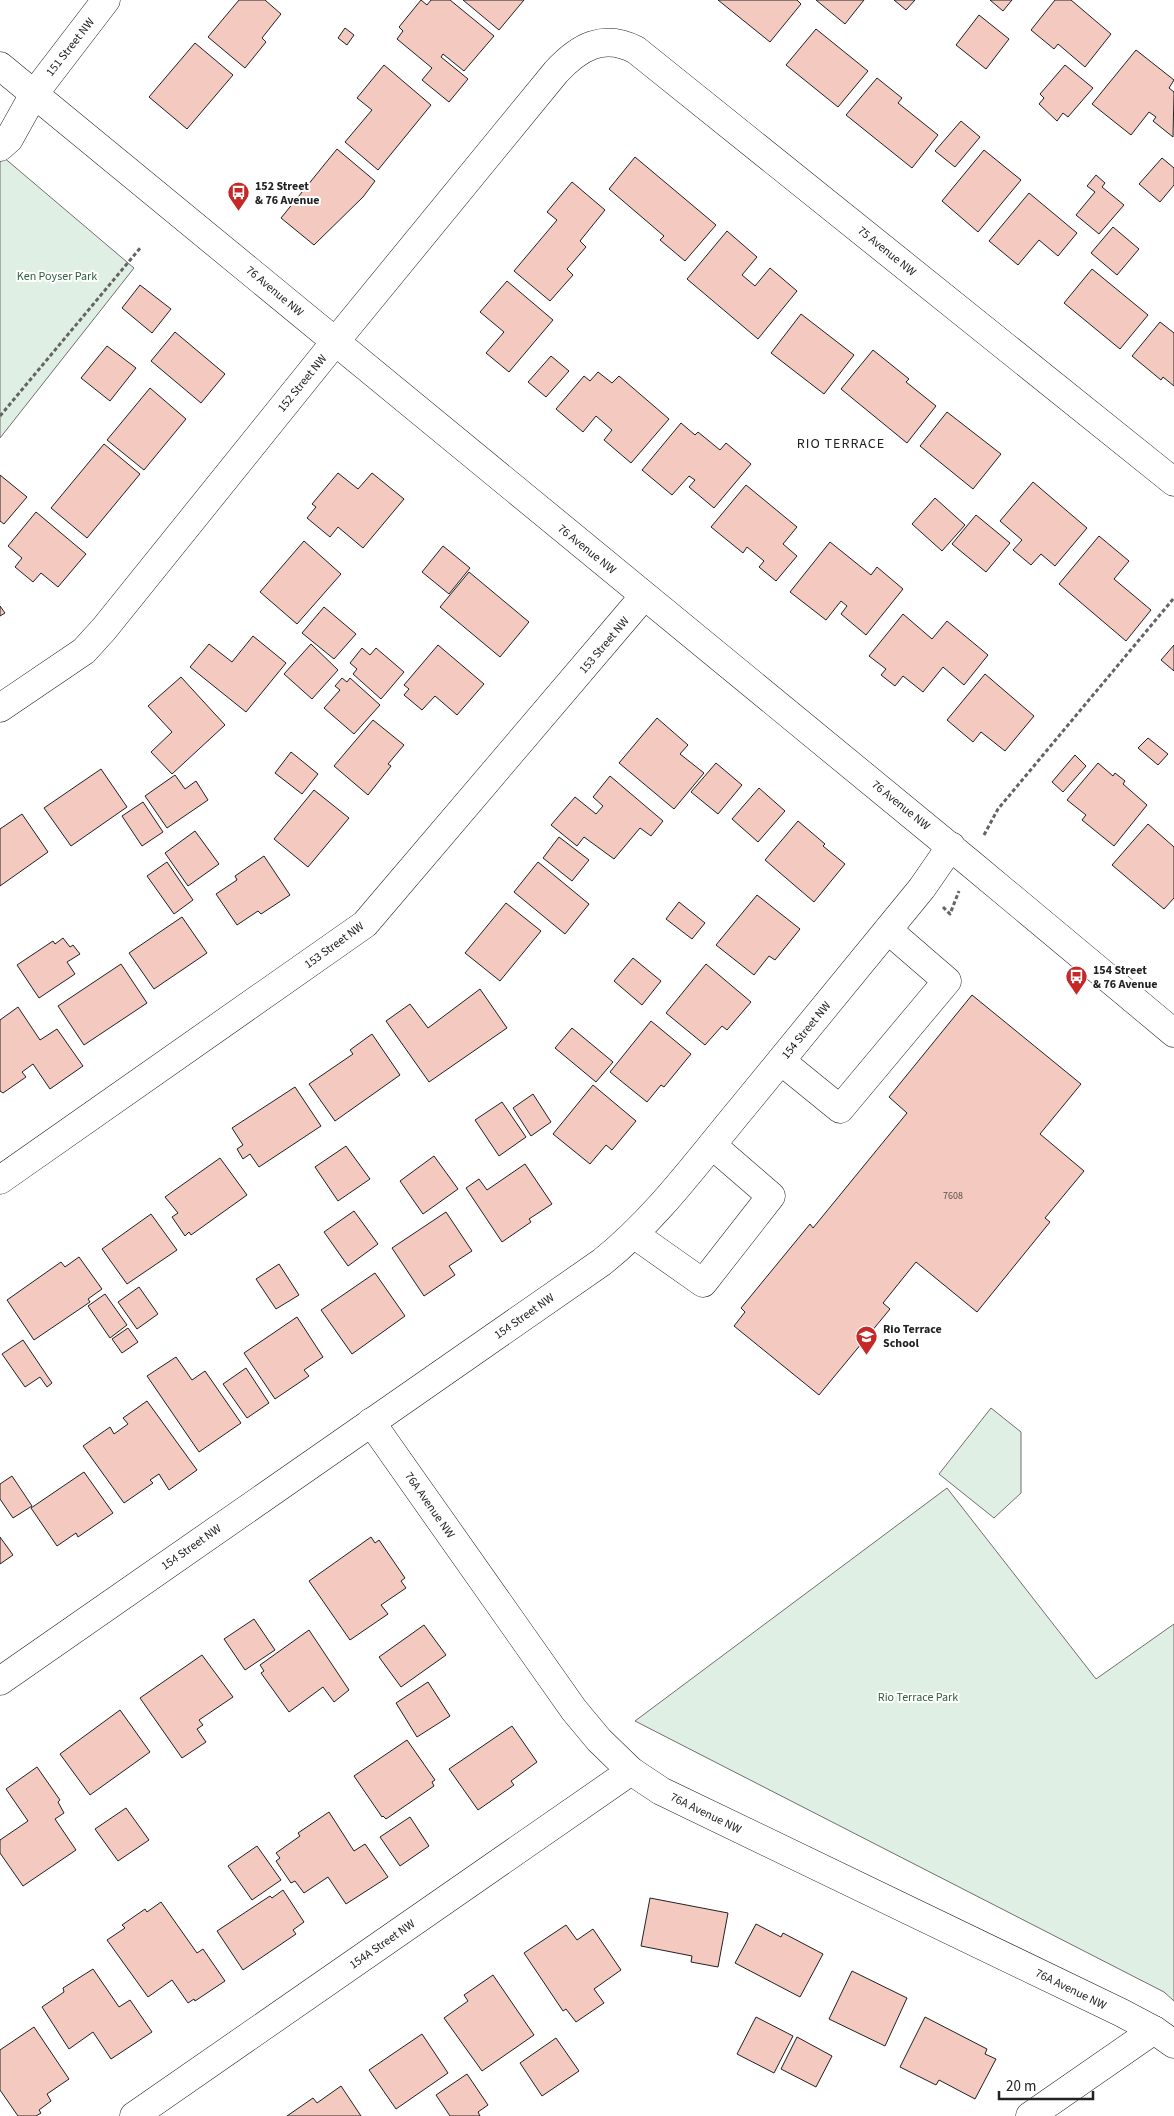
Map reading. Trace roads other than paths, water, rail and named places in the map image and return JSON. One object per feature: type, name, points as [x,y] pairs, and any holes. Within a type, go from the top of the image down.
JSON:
[{"type":"street","name":"151 Street NW","points":[[0,147],[9,139],[34,94],[106,0]]},
{"type":"street","name":"75 Avenue NW","points":[[592,46],[607,41],[624,44],[636,50],[1174,482]]},
{"type":"street","name":"152 Street NW","points":[[0,708],[84,651],[104,629],[556,72],[568,59],[581,50],[592,46]]},
{"type":"street","name":"76 Avenue NW","points":[[0,66],[961,854],[1174,1033]]},
{"type":"street","name":"153 Street NW","points":[[0,1180],[365,924],[644,596]]},
{"type":"street","name":"154 Street NW","points":[[0,1681],[594,1268],[635,1235],[712,1145],[922,888],[961,854]]},
{"type":"street","points":[[781,1061],[840,1109],[947,981],[888,930]]},
{"type":"street","points":[[635,1235],[703,1283],[771,1196],[712,1145]]},
{"type":"street","name":"76A Avenue NW","points":[[371,1422],[574,1710],[599,1740],[631,1771],[661,1791],[1164,2037]]},
{"type":"street","name":"154A Street NW","points":[[134,2116],[631,1771]]},
{"type":"street","points":[[1030,2116],[1164,2037]]},
{"type":"place","name":"152 Street & 76 Avenue","points":[[239,212]]},
{"type":"place","name":"154 Street & 76 Avenue","points":[[1077,996]]},
{"type":"place","name":"Rio Terrace School","points":[[867,1355]]},
{"type":"district","name":"RIO TERRACE","points":[[841,443]]},
{"type":"park label","name":"Ken Poyser Park","points":[[57,276]]},
{"type":"park label","name":"Rio Terrace Park","points":[[918,1697]]}]
